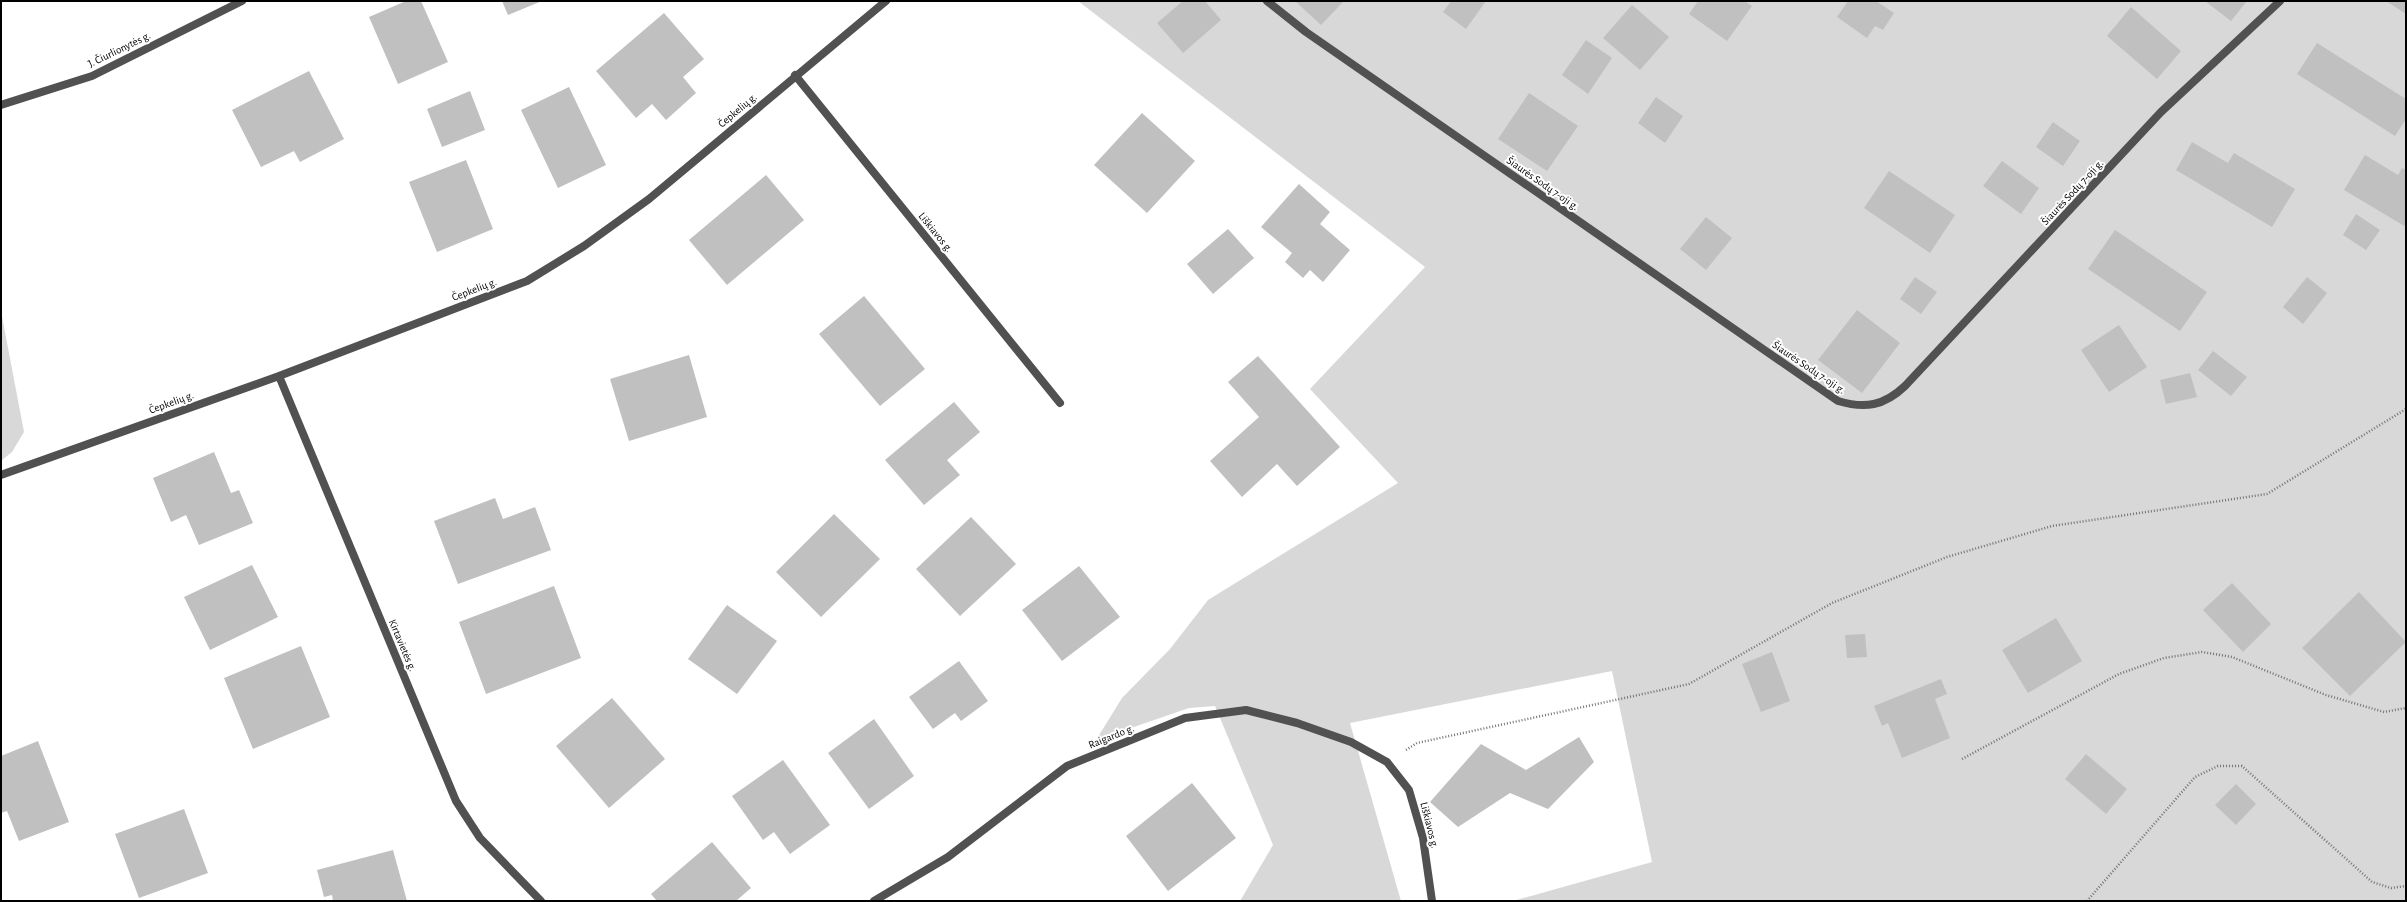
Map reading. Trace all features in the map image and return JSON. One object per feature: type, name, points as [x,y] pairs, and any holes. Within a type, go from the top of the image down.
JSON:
[{"type":"street","name":"J. Čiurlionytės g.","points":[[1,105],[92,76],[242,1]]},
{"type":"street","name":"Čepkelių g.","points":[[1,475],[279,376],[527,281],[584,246],[649,199],[795,75],[886,1]]},
{"type":"street","name":"Šiaurės Sodų 7-oji g.","points":[[1267,1],[1306,32],[1838,401],[1852,405],[1882,403],[1905,386],[2161,112],[2280,1]]},
{"type":"street","name":"Liškiavos g.","points":[[795,75],[1060,403]]},
{"type":"street","name":"Kirtavietės g.","points":[[279,376],[456,801],[480,838],[541,901]]},
{"type":"street","name":"Raigardo g.","points":[[874,901],[948,857],[1066,766],[1185,718],[1246,710],[1297,723],[1351,742],[1387,762]]},
{"type":"street","name":"Liškiavos g.","points":[[1387,762],[1409,790],[1424,838],[1432,901]]},
{"type":"path","points":[[1387,762],[1417,743],[1689,684],[1832,603],[1948,557],[2052,526],[2267,494],[2406,409]]},
{"type":"path","points":[[1962,759],[2119,674],[2164,658],[2202,652],[2232,657],[2326,695],[2384,712],[2406,708]]},
{"type":"path","points":[[2086,901],[2195,777],[2218,766],[2242,766],[2372,882],[2391,888],[2406,886]]},
{"type":"shaded area","points":[[1078,1],[2406,1],[2406,901],[1513,901],[1652,862],[1612,671],[1350,723],[1401,901],[1240,901],[1273,845],[1215,706],[1189,708],[1096,740],[1122,698],[1170,649],[1208,600],[1398,483],[1310,389],[1425,267]]},
{"type":"shaded area","points":[[1,311],[24,432],[12,452],[1,461]]},
{"type":"building","points":[[406,1],[421,1],[448,62],[398,84],[369,17]]},
{"type":"building","points":[[502,1],[542,1],[508,15]]},
{"type":"building","points":[[1183,1],[1205,1],[1221,20],[1183,53],[1157,23]]},
{"type":"building","points":[[1295,1],[1344,1],[1321,25]]},
{"type":"building","points":[[1451,1],[1486,1],[1466,29],[1443,12]]},
{"type":"building","points":[[1698,1],[1745,1],[1752,6],[1727,41],[1689,14]]},
{"type":"building","points":[[1848,1],[1876,1],[1894,13],[1883,30],[1875,26],[1867,38],[1837,17]]},
{"type":"building","points":[[2205,1],[2247,1],[2231,21]]},
{"type":"building","points":[[2386,1],[2406,1],[2406,14]]},
{"type":"building","points":[[1632,5],[1669,37],[1640,70],[1603,38]]},
{"type":"building","points":[[2131,7],[2181,51],[2157,79],[2107,36]]},
{"type":"building","points":[[664,13],[704,59],[683,77],[696,93],[666,120],[652,104],[636,118],[596,71]]},
{"type":"building","points":[[1586,40],[1612,58],[1588,94],[1562,75]]},
{"type":"building","points":[[2317,43],[2406,99],[2406,119],[2395,136],[2297,74]]},
{"type":"building","points":[[309,71],[344,139],[300,162],[294,151],[261,167],[232,110]]},
{"type":"building","points":[[569,87],[606,165],[558,188],[521,110]]},
{"type":"building","points":[[470,91],[485,130],[442,147],[427,109]]},
{"type":"building","points":[[1529,93],[1578,126],[1547,171],[1498,139]]},
{"type":"building","points":[[1656,97],[1683,116],[1665,143],[1638,123]]},
{"type":"building","points":[[1142,113],[1195,161],[1147,213],[1094,165]]},
{"type":"building","points":[[2053,122],[2080,141],[2063,166],[2036,147]]},
{"type":"building","points":[[2192,142],[2228,163],[2234,153],[2295,189],[2272,227],[2176,170]]},
{"type":"building","points":[[2365,155],[2398,175],[2402,168],[2406,170],[2406,227],[2344,190]]},
{"type":"building","points":[[466,160],[493,229],[437,252],[409,182]]},
{"type":"building","points":[[2002,161],[2039,188],[2021,214],[1983,186]]},
{"type":"building","points":[[1889,171],[1955,215],[1930,253],[1864,208]]},
{"type":"building","points":[[766,175],[804,220],[727,285],[689,240]]},
{"type":"building","points":[[1299,184],[1330,212],[1320,224],[1350,250],[1323,282],[1310,270],[1303,278],[1285,262],[1292,253],[1261,227]]},
{"type":"building","points":[[2356,214],[2380,230],[2366,250],[2343,235]]},
{"type":"building","points":[[1706,217],[1732,238],[1706,270],[1680,249]]},
{"type":"building","points":[[1228,229],[1254,258],[1213,294],[1187,264]]},
{"type":"building","points":[[2115,230],[2207,292],[2180,331],[2088,269]]},
{"type":"building","points":[[1915,277],[1937,292],[1921,314],[1900,299]]},
{"type":"building","points":[[2307,277],[2327,293],[2303,324],[2283,307]]},
{"type":"building","points":[[864,296],[925,369],[880,406],[819,334]]},
{"type":"building","points":[[1857,310],[1900,343],[1862,393],[1818,360]]},
{"type":"building","points":[[2119,325],[2147,367],[2109,392],[2081,350]]},
{"type":"building","points":[[2213,351],[2247,377],[2231,396],[2198,370]]},
{"type":"building","points":[[689,355],[707,417],[629,441],[610,379]]},
{"type":"building","points":[[1258,356],[1340,447],[1297,486],[1277,464],[1242,497],[1210,461],[1259,417],[1228,382]]},
{"type":"building","points":[[2190,373],[2197,397],[2166,404],[2160,380]]},
{"type":"building","points":[[954,402],[980,432],[947,460],[960,475],[924,505],[885,460]]},
{"type":"building","points":[[214,452],[231,493],[239,490],[253,523],[199,545],[186,515],[171,522],[153,478]]},
{"type":"building","points":[[495,498],[503,519],[535,507],[551,550],[458,584],[434,521]]},
{"type":"building","points":[[834,514],[880,559],[821,617],[776,572]]},
{"type":"building","points":[[971,517],[1016,564],[960,616],[916,569]]},
{"type":"building","points":[[252,565],[278,617],[210,650],[184,597]]},
{"type":"building","points":[[1079,566],[1120,617],[1062,661],[1022,610]]},
{"type":"building","points":[[2232,583],[2271,624],[2243,652],[2203,610]]},
{"type":"building","points":[[554,586],[581,658],[486,694],[459,622]]},
{"type":"building","points":[[2359,592],[2406,642],[2350,696],[2302,648]]},
{"type":"building","points":[[727,605],[777,641],[737,694],[688,659]]},
{"type":"building","points":[[2056,618],[2082,661],[2028,693],[2002,650]]},
{"type":"building","points":[[1865,634],[1867,657],[1847,658],[1845,635]]},
{"type":"building","points":[[301,646],[330,717],[253,749],[224,678]]},
{"type":"building","points":[[1772,652],[1790,701],[1761,712],[1742,664]]},
{"type":"building","points":[[959,661],[988,701],[961,721],[955,713],[933,729],[909,697]]},
{"type":"building","points":[[1941,679],[1947,694],[1935,699],[1950,738],[1902,758],[1888,723],[1882,726],[1874,706]]},
{"type":"building","points":[[612,698],[665,759],[609,808],[556,746]]},
{"type":"building","points":[[874,719],[914,776],[869,809],[828,753]]},
{"type":"building","points":[[1579,737],[1594,762],[1548,809],[1510,793],[1458,827],[1430,802],[1481,744],[1526,770]]},
{"type":"building","points":[[38,741],[69,822],[19,841],[7,811],[1,813],[1,756]]},
{"type":"building","points":[[2086,754],[2127,789],[2106,814],[2065,779]]},
{"type":"building","points":[[783,760],[830,825],[790,854],[774,832],[763,840],[732,796]]},
{"type":"building","points":[[1192,783],[1236,838],[1168,891],[1126,836]]},
{"type":"building","points":[[2236,784],[2256,804],[2236,825],[2215,805]]},
{"type":"building","points":[[184,809],[208,873],[139,898],[115,834]]},
{"type":"building","points":[[712,842],[751,888],[736,901],[657,901],[651,894]]},
{"type":"building","points":[[393,850],[407,901],[333,901],[332,895],[324,897],[317,870]]}]
